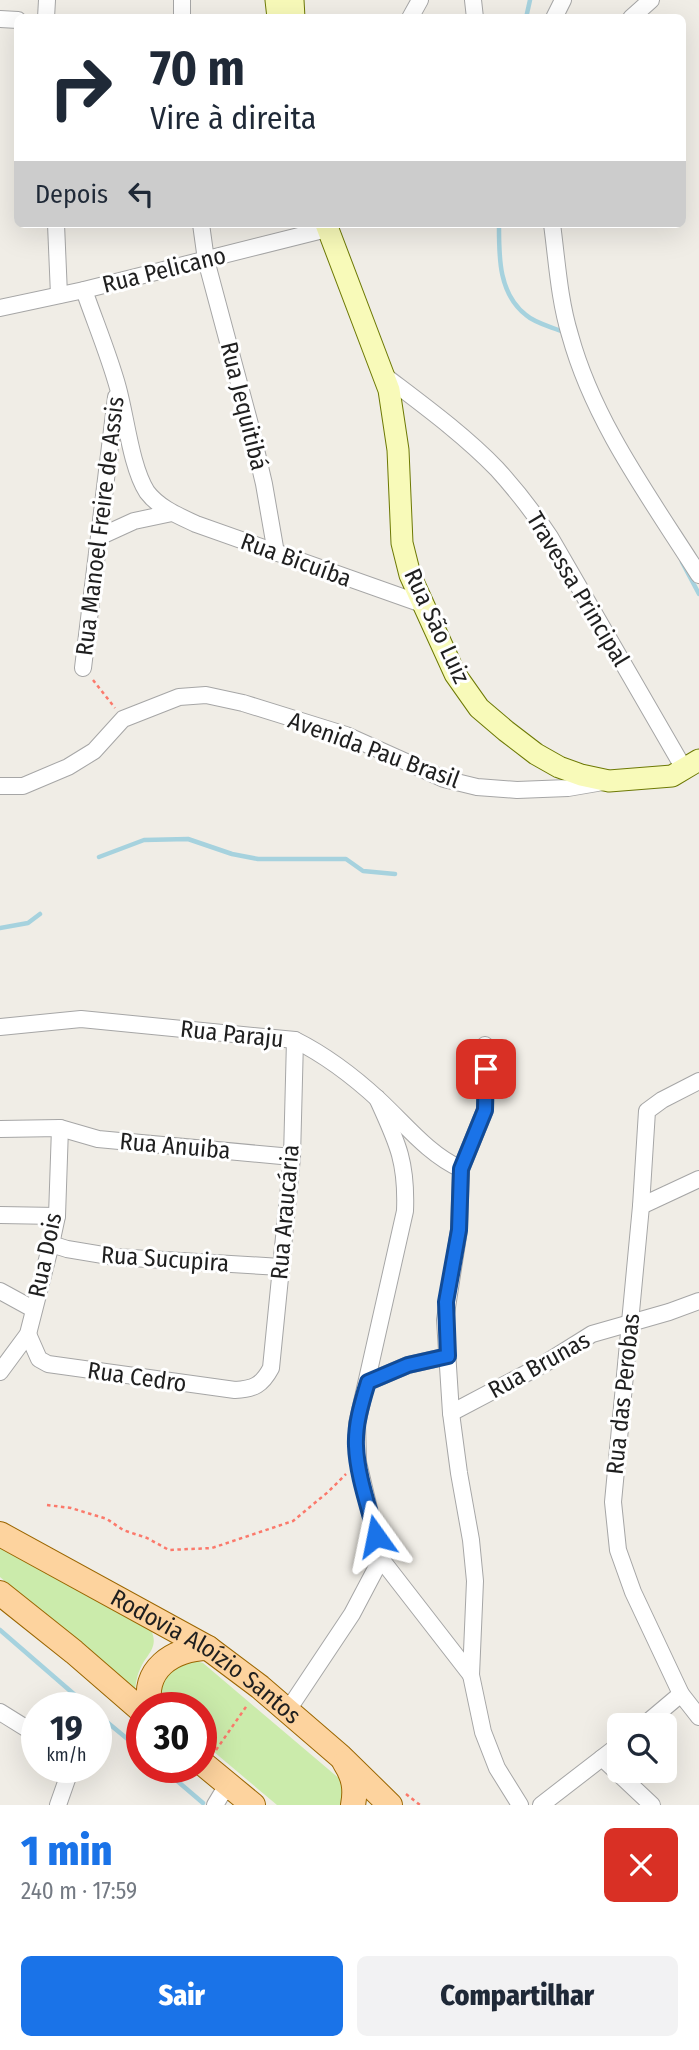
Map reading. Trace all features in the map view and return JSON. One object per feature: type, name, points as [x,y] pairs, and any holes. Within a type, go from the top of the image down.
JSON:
[{"type":"main road","name":"Rodovia Aloízio Santos","points":[[0,1534],[208,1648],[288,1710],[390,1805]]},
{"type":"main road","points":[[0,1593],[74,1651],[126,1697]]},
{"type":"main road","points":[[148,1692],[153,1676],[162,1663],[194,1648],[208,1648]]},
{"type":"main road","points":[[340,1756],[351,1773],[356,1792],[353,1805]]},
{"type":"main road","points":[[217,1775],[254,1805]]},
{"type":"street","points":[[635,14],[651,0]]},
{"type":"street","points":[[56,228],[59,295]]},
{"type":"street","name":"Rua Jequitibá","points":[[202,228],[206,260],[262,472],[276,553]]},
{"type":"street","name":"Rua Pelicano","points":[[0,308],[206,260],[319,228]]},
{"type":"street","name":"Rua São Luiz","points":[[319,228],[385,376],[398,450],[402,543],[410,575],[455,674],[479,708],[536,754],[559,767],[609,781],[672,776],[691,764]]},
{"type":"street","points":[[552,228],[561,300],[580,368],[624,458],[699,575]]},
{"type":"street","points":[[84,290],[117,384],[139,473],[147,491],[156,502],[172,513]]},
{"type":"street","name":"Travessa Principal","points":[[385,376],[447,424],[496,468],[527,504],[691,764]]},
{"type":"street","name":"Rua Manoel Freire de Assis","points":[[83,668],[117,384]]},
{"type":"street","points":[[99,537],[134,522],[172,513]]},
{"type":"street","name":"Rua Bicuíba","points":[[172,513],[422,604]]},
{"type":"street","name":"Avenida Pau Brasil","points":[[0,786],[23,786],[68,767],[94,751],[123,719],[179,697],[206,695],[243,703],[346,735],[444,779],[477,787],[517,790],[568,788],[609,781]]},
{"type":"street","name":"Rua Paraju","points":[[0,1027],[81,1019],[295,1040],[319,1052],[377,1098],[434,1153],[461,1169]]},
{"type":"street","name":"Rua Araucária","points":[[263,1382],[271,1368],[292,1157],[295,1040]]},
{"type":"street","points":[[485,1045],[485,1110],[461,1169],[459,1230],[446,1302],[448,1356],[451,1413],[475,1581],[471,1675],[483,1732],[497,1768],[520,1805]]},
{"type":"street","name":"Rua das Perobas","points":[[699,1082],[662,1100],[647,1111],[641,1206],[613,1502],[618,1550],[633,1592],[681,1695],[699,1717]]},
{"type":"street","points":[[377,1098],[399,1146],[406,1179],[405,1211],[357,1424],[358,1462],[380,1559],[471,1675]]},
{"type":"street","name":"Rua Anuiba","points":[[0,1129],[60,1128],[98,1139],[292,1157]]},
{"type":"street","name":"Rua Dois","points":[[0,1372],[27,1334],[51,1244],[57,1216],[60,1128]]},
{"type":"street","points":[[641,1206],[699,1179]]},
{"type":"street","points":[[0,1215],[57,1216]]},
{"type":"street","name":"Rua Sucupira","points":[[51,1244],[115,1257],[281,1267]]},
{"type":"street","points":[[0,1291],[33,1309]]},
{"type":"street","name":"Rua Brunas","points":[[451,1413],[544,1364],[592,1334],[699,1301]]},
{"type":"street","name":"Rua Cedro","points":[[27,1334],[39,1359],[48,1364],[235,1390],[250,1390],[263,1382]]},
{"type":"street","points":[[368,1382],[408,1365],[448,1356]]},
{"type":"street","points":[[288,1710],[352,1614],[380,1559]]},
{"type":"street","points":[[659,1713],[681,1695]]},
{"type":"street","points":[[0,1712],[21,1725]]},
{"type":"street","points":[[541,1805],[607,1754]]},
{"type":"street","points":[[602,1758],[652,1805]]},
{"type":"street","points":[[58,1805],[66,1783]]},
{"type":"street","points":[[215,1805],[231,1786]]},
{"type":"path","points":[[83,668],[123,719]]},
{"type":"path","points":[[47,1505],[71,1508],[107,1519],[123,1530],[147,1538],[169,1550],[212,1548],[293,1521],[358,1462]]},
{"type":"path","points":[[217,1745],[260,1687]]},
{"type":"green space","points":[[0,1540],[151,1630],[154,1641],[152,1650],[140,1670],[135,1691],[0,1577]]},
{"type":"green space","points":[[196,1661],[203,1663],[341,1780],[345,1805],[277,1805],[217,1754],[217,1692],[159,1692],[168,1669]]},
{"type":"waterway","points":[[527,14],[530,0]]},
{"type":"waterway","points":[[499,228],[502,273],[510,296],[530,318],[566,333]]},
{"type":"waterway","points":[[682,562],[699,594]]},
{"type":"waterway","points":[[99,857],[144,840],[188,839],[232,854],[258,859],[346,859],[363,871],[395,874]]},
{"type":"waterway","points":[[0,928],[28,923],[40,914]]},
{"type":"waterway","points":[[0,1630],[72,1692]]},
{"type":"waterway","points":[[112,1726],[126,1738]]},
{"type":"waterway","points":[[180,1783],[203,1803]]},
{"type":"route","points":[[376,1536],[356,1444],[362,1402],[368,1382],[408,1365],[448,1356],[446,1302],[459,1230],[461,1169],[485,1110],[486,1069]]}]
